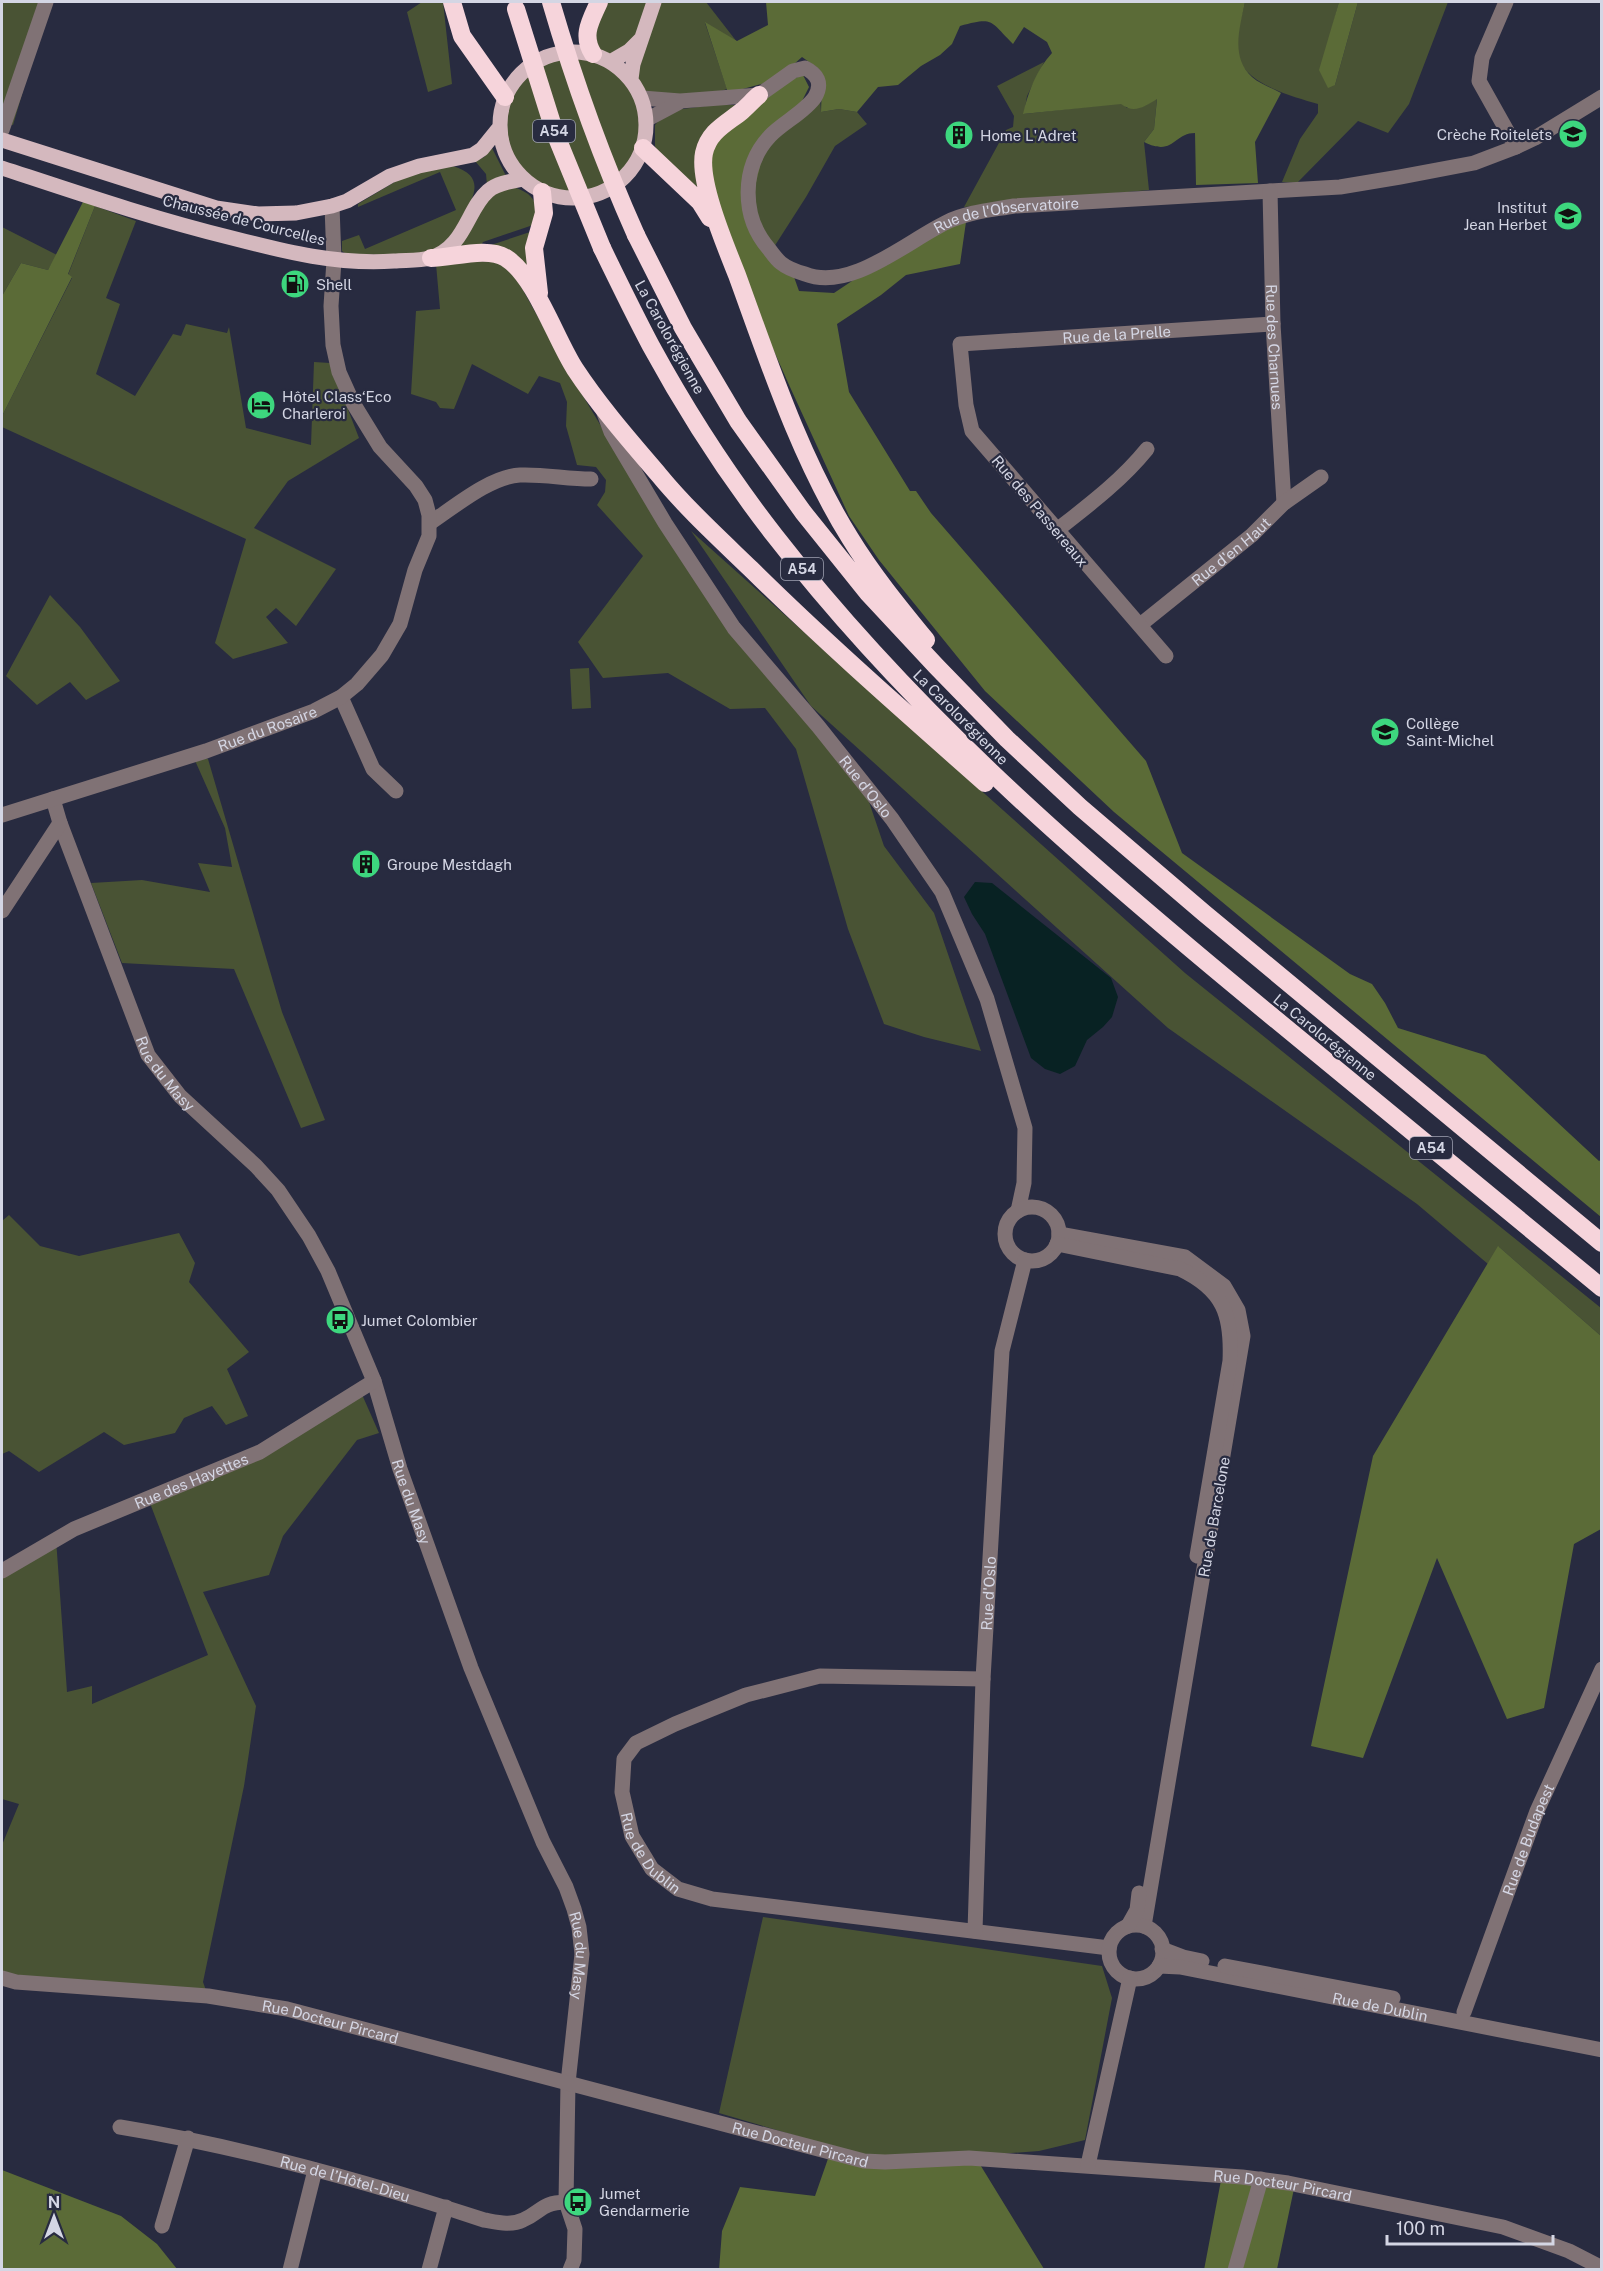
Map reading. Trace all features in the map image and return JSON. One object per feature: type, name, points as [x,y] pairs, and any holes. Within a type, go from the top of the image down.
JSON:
[{"type":"highway","points":[[452,2],[462,36],[505,97]]},
{"type":"highway","name":"La Carolorégienne","points":[[551,2],[588,119],[608,171],[636,235],[683,328],[738,421],[803,512],[868,593],[1007,739],[1080,807],[1204,913],[1602,1243]]},
{"type":"highway","points":[[593,54],[586,41],[591,20],[599,2]]},
{"type":"highway","name":"La Carolorégienne","points":[[515,5],[555,133],[602,248],[651,347],[708,440],[774,534],[845,621],[917,699],[987,769],[1065,841],[1163,927],[1602,1288]]},
{"type":"highway","points":[[759,95],[742,111],[718,127],[710,138],[704,153],[705,183],[779,390],[827,498],[850,538],[889,594],[928,642],[936,666]]},
{"type":"highway","points":[[643,148],[700,202],[723,237]]},
{"type":"highway","points":[[540,303],[534,248],[544,213],[543,192]]},
{"type":"highway","points":[[431,258],[482,253],[506,257],[522,274],[564,350],[602,408],[616,421],[661,478],[771,589],[1032,825],[1065,841]]},
{"type":"main road","points":[[631,79],[633,64],[654,2]]},
{"type":"main road","points":[[610,62],[629,51],[642,38]]},
{"type":"main road","points":[[565,52],[593,54],[610,62],[631,79],[642,98],[646,120],[643,148],[626,174],[602,192],[568,198],[543,192],[523,179],[511,165],[503,149],[499,128],[505,97],[516,79],[532,64],[565,52]]},
{"type":"main road","name":"Chaussée de Courcelles","points":[[2,140],[216,208],[258,214],[296,213],[332,206],[358,195],[390,176],[419,166],[473,155],[482,150],[499,128]]},
{"type":"main road","name":"Chaussée de Courcelles","points":[[2,168],[168,222],[289,253],[334,260],[375,262],[431,258]]},
{"type":"main road","points":[[431,258],[451,245],[467,226],[478,204],[489,190],[523,179]]},
{"type":"street","points":[[2,130],[46,2]]},
{"type":"street","points":[[1506,2],[1482,58],[1479,81],[1516,147]]},
{"type":"street","name":"Rue de l'Observatoire","points":[[759,95],[793,71],[805,68],[816,74],[819,82],[815,97],[769,136],[753,161],[747,192],[752,217],[761,241],[780,263],[807,275],[831,278],[853,274],[949,220],[978,212],[1014,206],[1340,187],[1474,163],[1535,138],[1602,97]]},
{"type":"street","points":[[642,98],[680,101],[759,95]]},
{"type":"street","points":[[646,120],[680,101]]},
{"type":"street","name":"Rue des Charnues","points":[[1270,191],[1273,324],[1284,502]]},
{"type":"street","points":[[332,206],[334,260],[331,306],[333,345],[339,372],[353,403],[380,447],[416,486],[425,500],[430,523],[492,482],[518,475],[591,479]]},
{"type":"street","name":"Rue de la Prelle","points":[[960,344],[1273,324]]},
{"type":"street","name":"Rue des Passereaux","points":[[960,344],[966,405],[972,431],[1167,656]]},
{"type":"street","name":"Rue d'Oslo","points":[[602,408],[611,432],[664,523],[734,628],[818,726],[892,819],[942,892],[987,999],[1025,1128],[1024,1183],[1018,1211]]},
{"type":"street","points":[[1057,530],[1130,471],[1147,449]]},
{"type":"street","name":"Rue d'en Haut","points":[[1140,625],[1252,535],[1284,502],[1322,477]]},
{"type":"street","name":"Rue du Rosaire","points":[[2,815],[217,748],[289,722],[341,697],[371,668],[400,624],[415,570],[429,537],[430,523]]},
{"type":"street","points":[[341,697],[373,769],[396,791]]},
{"type":"street","name":"Rue du Masy","points":[[53,799],[148,1055],[180,1096],[256,1166],[289,1205],[309,1236],[327,1271],[375,1381],[400,1469],[471,1668],[543,1842],[566,1887],[579,1928],[582,1964],[568,2082],[566,2202],[575,2229],[570,2270]]},
{"type":"street","points":[[2,911],[60,823]]},
{"type":"street","points":[[1036,1208],[1045,1211],[1057,1225],[1058,1239],[1052,1252],[1044,1258],[1035,1261],[1025,1260],[1010,1250],[1005,1233],[1011,1217],[1018,1211],[1036,1208]]},
{"type":"street","name":"Rue de Barcelone","points":[[1058,1239],[1180,1269],[1199,1278],[1214,1293],[1227,1315],[1231,1336],[1230,1361],[1137,1910],[1128,1926]]},
{"type":"street","name":"Rue de Barcelone","points":[[1058,1239],[1185,1257],[1224,1286],[1238,1310],[1243,1336],[1144,1926]]},
{"type":"street","name":"Rue d'Oslo","points":[[975,1931],[983,1679],[1002,1351],[1025,1260]]},
{"type":"street","name":"Rue des Hayettes","points":[[2,1571],[74,1529],[260,1452],[375,1381]]},
{"type":"street","name":"Rue de Budapest","points":[[1464,2012],[1537,1811],[1602,1669]]},
{"type":"street","name":"Rue de Dublin","points":[[983,1679],[820,1676],[746,1695],[675,1724],[636,1743],[624,1760],[622,1792],[632,1836],[652,1869],[678,1889],[712,1899],[1109,1948]]},
{"type":"street","points":[[1128,1926],[1144,1926],[1156,1935],[1162,1949],[1159,1966],[1146,1977],[1122,1976],[1111,1964],[1109,1948],[1115,1935],[1128,1926]]},
{"type":"street","name":"Rue de Dublin","points":[[1162,1949],[1183,1957],[1464,2012],[1602,2042]]},
{"type":"street","name":"Rue de Dublin","points":[[1159,1966],[1179,1967],[1602,2050]]},
{"type":"street","name":"Rue Docteur Pircard","points":[[2,1978],[16,1982],[208,1996],[287,2009],[864,2161],[969,2158],[1088,2165],[1261,2179],[1394,2203],[1503,2227],[1569,2251],[1602,2268]]},
{"type":"street","points":[[1088,2165],[1130,1978]]},
{"type":"street","name":"Rue de l’Hôtel-Dieu","points":[[120,2127],[188,2138],[315,2170],[484,2220],[505,2223],[521,2221],[549,2203],[566,2202]]},
{"type":"street","points":[[162,2226],[188,2138]]},
{"type":"street","points":[[290,2270],[315,2170]]},
{"type":"street","points":[[1235,2270],[1261,2179]]},
{"type":"street","points":[[429,2270],[446,2207]]},
{"type":"green space","points":[[2,2],[49,2],[13,125],[2,122]]},
{"type":"green space","points":[[422,2],[443,2],[452,84],[428,92],[407,12]]},
{"type":"green space","points":[[603,2],[649,2],[629,51],[618,57],[598,50],[589,41]]},
{"type":"green space","points":[[655,2],[706,2],[737,42],[705,23],[727,89],[698,99],[659,101],[636,86],[645,121],[640,154],[632,168],[620,180],[605,189],[586,195],[557,196],[526,180],[509,162],[501,138],[502,107],[512,84],[531,66],[555,55],[567,53],[593,55],[604,59],[631,79]]},
{"type":"green space","points":[[766,2],[1245,2],[1238,41],[1241,60],[1252,77],[1281,93],[1255,142],[1258,183],[1196,185],[1195,133],[1188,134],[1168,146],[1154,146],[1144,142],[1154,129],[1157,99],[1135,109],[1121,104],[1023,114],[1033,82],[1052,53],[1047,42],[1024,27],[1013,44],[995,25],[985,21],[960,26],[952,44],[940,55],[921,66],[898,85],[878,87],[857,112],[839,109],[821,112],[822,81],[819,69],[802,57],[776,80],[728,93],[705,22],[737,41],[768,25]]},
{"type":"green space","points":[[1245,2],[1339,2],[1331,32],[1335,85],[1358,2],[1448,2],[1409,104],[1388,133],[1358,121],[1297,183],[1282,182],[1300,139],[1318,113],[1318,104],[1258,81],[1241,64],[1237,53],[1237,40]]},
{"type":"green space","points":[[1339,2],[1358,2],[1335,85],[1328,88],[1319,70]]},
{"type":"green space","points":[[1044,62],[1027,96],[1024,114],[1121,103],[1127,108],[1145,106],[1157,98],[1154,129],[1144,142],[1149,190],[964,207],[1006,130],[1013,127],[1014,116],[997,86]]},
{"type":"green space","points":[[803,75],[809,87],[795,115],[767,140],[747,217],[794,277],[799,291],[834,293],[915,239],[967,215],[960,264],[906,275],[881,295],[837,324],[849,392],[910,491],[916,491],[931,513],[1146,761],[1182,853],[1350,974],[1372,984],[1398,1028],[1485,1055],[1599,1161],[1601,1160],[1601,1217],[1114,812],[985,691],[879,560],[849,516],[790,387],[723,237],[704,176],[719,127],[768,89]]},
{"type":"green space","points":[[819,82],[821,112],[839,109],[857,112],[867,124],[835,146],[774,247],[750,207],[749,180],[768,148]]},
{"type":"green space","points":[[713,105],[741,105],[702,191],[659,156],[655,146],[655,125],[663,115],[675,110]]},
{"type":"green space","points":[[492,148],[506,176],[487,185],[486,174],[475,161],[484,157]]},
{"type":"green space","points":[[453,166],[470,175],[474,194],[454,231],[443,244],[433,250],[415,254],[346,254],[342,251],[342,241],[359,235],[365,249],[456,210],[440,172],[358,207],[358,204],[398,180],[419,171]]},
{"type":"green space","points":[[514,187],[527,193],[534,201],[536,211],[533,225],[483,242],[480,247],[458,249],[489,197],[497,191]]},
{"type":"green space","points":[[84,200],[95,206],[68,274],[72,277],[2,416],[2,296],[21,263],[48,270]]},
{"type":"green space","points":[[95,206],[136,221],[106,298],[120,304],[96,374],[135,396],[173,334],[181,336],[186,324],[227,333],[229,327],[246,428],[311,445],[314,362],[330,363],[359,438],[288,481],[254,528],[336,569],[296,626],[276,608],[266,617],[288,643],[233,659],[215,643],[246,539],[2,427],[2,416],[72,278],[68,275]]},
{"type":"green space","points":[[2,227],[57,255],[48,270],[21,263],[2,296]]},
{"type":"green space","points":[[533,231],[529,268],[488,246]]},
{"type":"green space","points":[[498,262],[513,272],[564,364],[636,485],[867,796],[884,846],[934,913],[981,1051],[884,1024],[848,929],[796,749],[765,708],[730,709],[668,673],[603,678],[578,642],[643,556],[597,505],[605,492],[606,480],[596,467],[577,465],[566,426],[567,402],[560,383],[539,376],[528,394],[472,364],[454,409],[440,408],[436,402],[411,394],[416,311],[440,309],[436,264]]},
{"type":"green space","points":[[691,531],[1185,973],[1601,1308],[1601,1336],[1499,1247],[1488,1264],[1417,1204],[1168,1028],[811,706]]},
{"type":"green space","points":[[50,595],[80,627],[120,681],[86,700],[70,682],[37,705],[6,676]]},
{"type":"green space","points":[[589,668],[591,708],[572,709],[570,669]]},
{"type":"green space","points":[[193,756],[208,759],[282,1012],[325,1120],[301,1128],[234,969],[122,963],[91,883],[142,880],[210,892],[198,863],[232,867],[225,828]]},
{"type":"green space","points":[[9,1215],[40,1246],[79,1256],[179,1233],[195,1263],[189,1282],[249,1352],[227,1369],[248,1416],[226,1425],[212,1406],[184,1418],[175,1433],[124,1445],[104,1432],[39,1472],[9,1451],[2,1454],[2,1221]]},
{"type":"green space","points":[[1498,1246],[1601,1336],[1601,1529],[1574,1544],[1544,1708],[1507,1719],[1437,1558],[1363,1758],[1311,1746],[1373,1456]]},
{"type":"green space","points":[[360,1390],[379,1433],[357,1440],[283,1536],[269,1575],[203,1592],[256,1706],[244,1786],[203,1982],[208,1996],[2,1978],[2,1845],[19,1804],[2,1799],[2,1570],[56,1539],[67,1692],[92,1686],[92,1704],[208,1655],[148,1498],[270,1446]]},
{"type":"green space","points":[[763,1917],[1102,1966],[1112,1998],[1085,2140],[1039,2151],[885,2162],[719,2113]]},
{"type":"green space","points":[[830,2153],[976,2158],[1044,2269],[719,2270],[722,2231],[740,2187],[815,2196]]},
{"type":"green space","points":[[2,2170],[121,2216],[157,2244],[177,2269],[2,2269]]},
{"type":"green space","points":[[1222,2175],[1295,2184],[1277,2269],[1204,2270]]},
{"type":"shaded area","points":[[975,882],[992,883],[1111,978],[1118,997],[1112,1017],[1087,1040],[1075,1066],[1060,1074],[1045,1069],[1031,1058],[985,934],[964,897]]},
{"type":"place","name":"Crèche Roitelets","points":[[1573,134]]},
{"type":"place","name":"Home L'Adret","points":[[959,135]]},
{"type":"place","name":"Institut Jean Herbet","points":[[1568,216]]},
{"type":"place","name":"Shell","points":[[295,284]]},
{"type":"place","name":"Hôtel Class‘Eco Charleroi","points":[[261,405]]},
{"type":"place","name":"Collège Saint-Michel","points":[[1385,732]]},
{"type":"place","name":"Groupe Mestdagh","points":[[366,864]]},
{"type":"place","name":"Jumet Colombier","points":[[340,1320]]},
{"type":"place","name":"Jumet Gendarmerie","points":[[578,2202]]}]
